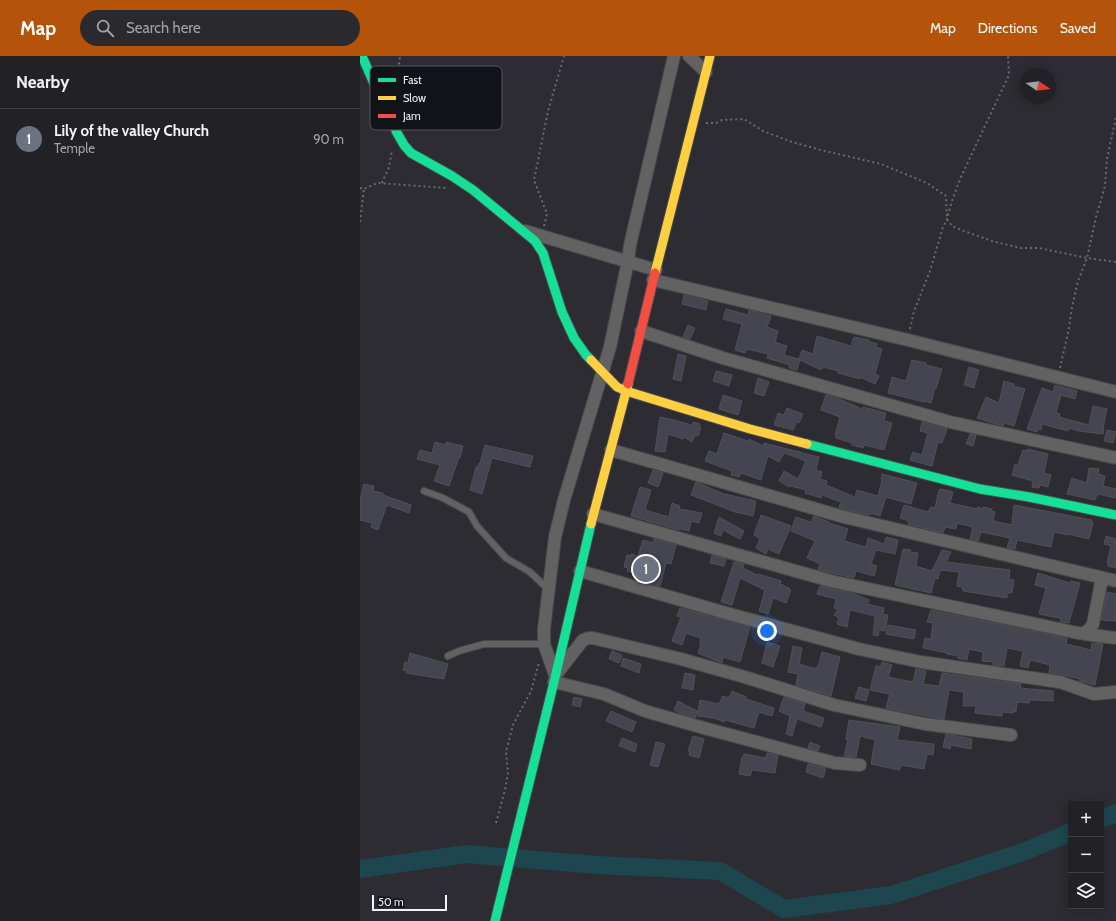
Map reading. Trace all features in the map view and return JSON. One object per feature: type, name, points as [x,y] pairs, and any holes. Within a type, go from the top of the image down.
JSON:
[{"type":"street","points":[[362,56],[370,74]]},
{"type":"street","points":[[554,679],[552,663],[546,649],[544,629],[554,537],[610,347],[630,245],[674,56]]},
{"type":"street","points":[[689,56],[706,72]]},
{"type":"street","points":[[495,921],[593,514],[611,450],[710,56]]},
{"type":"street","points":[[396,131],[404,145],[412,153],[473,190],[512,223],[524,230],[628,261],[654,275],[1116,392]]},
{"type":"street","points":[[524,230],[535,241],[543,253],[562,312],[574,338],[586,355],[617,386],[626,391],[743,427],[980,489],[1029,497],[1116,515]]},
{"type":"street","points":[[641,331],[723,358],[950,422],[1116,458]]},
{"type":"street","points":[[611,450],[844,517],[1116,581]]},
{"type":"street","points":[[593,514],[831,581],[1084,634],[1116,638]]},
{"type":"street","points":[[580,571],[732,615],[859,649],[928,664],[1060,682],[1094,694],[1116,692]]},
{"type":"street","points":[[1084,634],[1090,630],[1093,624],[1102,578]]},
{"type":"street","points":[[554,679],[583,640],[593,638],[703,665],[834,705],[924,724],[1011,735]]},
{"type":"street","points":[[554,679],[604,694],[645,711],[712,730],[835,763],[860,765]]},
{"type":"lane","points":[[424,491],[443,498],[469,512],[477,526],[506,558],[530,572],[549,590]]},
{"type":"lane","points":[[448,656],[484,644],[546,649]]},
{"type":"path","points":[[399,66],[400,56]]},
{"type":"path","points":[[542,235],[547,214],[534,180],[548,111],[564,56]]},
{"type":"path","points":[[908,340],[914,311],[930,270],[960,179],[1009,75],[1008,56]]},
{"type":"path","points":[[1058,377],[1078,281],[1087,258],[1104,186],[1107,159],[1116,116]]},
{"type":"path","points":[[692,124],[716,123],[722,120],[744,119],[763,131],[792,142],[881,164],[927,183],[946,196],[947,219],[952,226],[992,242],[1020,248],[1039,248],[1087,258],[1116,262]]},
{"type":"path","points":[[382,183],[389,167],[396,131]]},
{"type":"path","points":[[360,188],[364,189],[377,183],[382,183],[450,188]]},
{"type":"path","points":[[360,222],[364,189]]},
{"type":"path","points":[[496,823],[508,773],[506,752],[514,725],[531,691],[540,661],[546,649]]},
{"type":"building","points":[[684,295],[708,301],[706,310],[682,304]]},
{"type":"building","points":[[726,309],[748,315],[749,310],[771,316],[767,327],[778,331],[775,342],[787,346],[784,355],[799,359],[802,350],[813,354],[817,336],[851,346],[854,337],[869,340],[868,341],[877,344],[876,347],[882,349],[875,374],[879,376],[875,384],[860,377],[860,379],[823,367],[821,370],[800,360],[797,370],[789,368],[790,365],[767,358],[768,354],[747,349],[745,353],[735,350],[742,324],[723,319]]},
{"type":"building","points":[[688,325],[695,328],[690,339],[683,337]]},
{"type":"building","points":[[678,354],[686,356],[681,381],[673,379]]},
{"type":"building","points":[[912,360],[942,369],[931,403],[888,393],[892,377],[906,381]]},
{"type":"building","points":[[969,367],[979,370],[974,388],[964,385]]},
{"type":"building","points":[[716,371],[732,375],[729,386],[713,381]]},
{"type":"building","points":[[758,378],[769,382],[764,396],[754,393]]},
{"type":"building","points":[[1004,381],[1025,389],[1014,426],[1004,423],[1003,426],[977,418],[986,397],[999,403]]},
{"type":"building","points":[[1055,385],[1077,391],[1075,399],[1061,395],[1056,413],[1060,414],[1059,417],[1089,425],[1093,406],[1107,409],[1103,434],[1079,431],[1069,428],[1068,431],[1042,424],[1041,430],[1037,429],[1037,432],[1027,429],[1042,388],[1053,392]]},
{"type":"building","points":[[723,395],[742,401],[738,415],[719,409]]},
{"type":"building","points":[[826,395],[862,409],[863,407],[886,413],[884,421],[892,423],[884,450],[864,445],[863,448],[836,438],[835,435],[840,417],[821,410]]},
{"type":"building","points":[[787,408],[803,414],[799,423],[797,422],[793,430],[774,425],[778,413],[784,415]]},
{"type":"building","points":[[660,417],[692,425],[693,422],[700,424],[699,427],[701,428],[698,436],[695,435],[692,442],[684,437],[683,439],[668,434],[665,452],[655,451]]},
{"type":"building","points":[[922,422],[947,429],[942,443],[938,442],[932,466],[910,460],[913,452],[922,455],[928,433],[920,431]]},
{"type":"building","points":[[1107,430],[1116,432],[1113,443],[1104,441]]},
{"type":"building","points":[[724,433],[748,441],[749,439],[763,446],[764,443],[819,457],[816,470],[822,472],[820,479],[827,481],[826,485],[855,497],[857,490],[878,496],[882,474],[917,483],[911,504],[886,497],[880,516],[871,513],[870,515],[845,510],[839,507],[841,502],[822,495],[821,498],[805,493],[806,490],[790,487],[779,481],[784,471],[798,479],[806,461],[784,453],[779,462],[768,456],[761,480],[741,473],[739,477],[731,475],[732,471],[705,461],[709,451],[717,454]]},
{"type":"building","points":[[970,434],[976,435],[973,446],[966,444]]},
{"type":"building","points":[[435,442],[445,445],[446,442],[463,446],[449,486],[434,481],[440,465],[417,459],[420,450],[432,453]]},
{"type":"building","points":[[485,445],[533,456],[530,467],[492,458],[482,494],[470,490],[476,467],[478,467],[480,463]]},
{"type":"building","points":[[1028,449],[1048,454],[1044,473],[1051,475],[1048,487],[1040,485],[1039,488],[1032,487],[1033,481],[1012,475],[1015,464],[1018,465],[1023,450],[1027,451]]},
{"type":"building","points":[[1089,468],[1099,469],[1098,474],[1105,476],[1103,486],[1116,489],[1116,498],[1097,494],[1095,500],[1067,494],[1072,478],[1087,483]]},
{"type":"building","points":[[653,470],[663,473],[658,487],[648,483]]},
{"type":"building","points":[[696,482],[724,494],[756,501],[753,516],[735,512],[691,495]]},
{"type":"building","points":[[364,484],[374,486],[373,491],[383,493],[383,495],[411,505],[409,513],[387,505],[378,530],[371,527],[372,523],[360,520],[360,500]]},
{"type":"building","points":[[640,487],[651,490],[645,510],[669,517],[672,503],[680,506],[679,509],[702,513],[699,523],[691,521],[689,531],[679,530],[631,516]]},
{"type":"building","points":[[941,489],[953,492],[950,503],[977,509],[978,507],[983,509],[983,507],[992,509],[991,511],[995,512],[993,521],[1012,525],[1014,505],[1092,520],[1091,522],[1093,523],[1089,539],[1054,532],[1051,547],[1017,540],[1015,549],[1007,548],[1010,538],[981,532],[978,541],[970,539],[973,527],[957,523],[956,529],[945,527],[943,533],[908,524],[909,521],[900,518],[904,505],[928,512],[931,507],[935,508],[939,490]]},
{"type":"building","points":[[761,515],[791,526],[779,554],[768,549],[766,554],[756,548],[760,539],[754,535]]},
{"type":"building","points":[[814,516],[848,529],[844,541],[866,547],[868,538],[884,544],[886,537],[898,540],[895,554],[876,550],[871,564],[877,566],[874,576],[856,571],[854,578],[818,570],[820,564],[807,558],[815,541],[791,531],[796,517],[811,522]]},
{"type":"building","points":[[719,517],[744,531],[740,539],[723,530],[721,536],[714,533]]},
{"type":"building","points":[[1106,536],[1116,539],[1116,568],[1108,566],[1107,562],[1111,546],[1104,544]]},
{"type":"building","points":[[654,539],[676,545],[671,564],[666,563],[660,586],[644,582],[646,576],[627,571],[628,568],[624,567],[627,555],[631,556],[631,554],[638,556],[643,540],[653,543]]},
{"type":"building","points":[[903,549],[918,553],[916,566],[932,571],[942,550],[951,552],[946,562],[1010,570],[1009,579],[1014,580],[1012,593],[1007,593],[1007,598],[963,591],[962,587],[957,586],[959,572],[940,570],[938,579],[935,578],[931,593],[895,585]]},
{"type":"building","points":[[712,555],[726,559],[724,566],[710,563]]},
{"type":"building","points":[[734,562],[744,564],[743,568],[757,575],[758,574],[781,581],[780,584],[791,590],[786,603],[773,598],[768,614],[759,611],[765,590],[740,578],[732,605],[721,602]]},
{"type":"building","points":[[1038,573],[1070,583],[1071,581],[1080,583],[1069,623],[1060,622],[1061,619],[1059,618],[1039,614],[1046,588],[1035,585]]},
{"type":"building","points":[[820,586],[852,593],[869,600],[867,604],[884,608],[883,614],[888,615],[885,631],[879,630],[878,636],[873,635],[875,616],[850,610],[847,627],[837,624],[839,618],[834,615],[838,609],[834,608],[836,599],[817,594]]},
{"type":"building","points":[[1107,592],[1116,594],[1116,621],[1101,620]]},
{"type":"building","points":[[680,608],[750,627],[740,662],[723,657],[722,663],[698,653],[701,638],[686,633],[682,645],[672,641],[681,617],[677,616]]},
{"type":"building","points":[[931,610],[1067,638],[1066,644],[1091,650],[1092,643],[1103,644],[1095,685],[1079,681],[1080,679],[1049,673],[1050,665],[1030,660],[1028,668],[1020,666],[1023,651],[1007,648],[1004,666],[993,665],[993,662],[982,661],[983,652],[969,649],[967,660],[947,653],[923,648],[925,638],[931,639],[933,623],[927,622]]},
{"type":"building","points":[[888,625],[916,630],[914,639],[886,634]]},
{"type":"building","points":[[767,642],[780,646],[773,667],[762,663]]},
{"type":"building","points":[[793,646],[802,648],[799,664],[816,669],[816,667],[818,667],[822,652],[840,657],[831,696],[796,685],[798,674],[788,672]]},
{"type":"building","points":[[612,651],[622,655],[619,663],[609,659]]},
{"type":"building","points":[[410,653],[448,664],[444,679],[406,673],[407,671],[403,670],[405,662],[408,663]]},
{"type":"building","points":[[623,658],[641,664],[639,673],[621,666]]},
{"type":"building","points":[[882,662],[892,665],[888,677],[913,682],[916,669],[926,671],[923,684],[939,686],[942,673],[1021,684],[1020,688],[1053,691],[1053,701],[1030,700],[1029,703],[1017,702],[1016,712],[1003,712],[1002,716],[975,713],[976,706],[963,706],[964,692],[949,690],[944,719],[894,710],[886,708],[890,694],[870,690],[876,666],[881,667]]},
{"type":"building","points":[[685,673],[695,675],[693,690],[682,688]]},
{"type":"building","points":[[859,687],[869,690],[866,701],[855,698]]},
{"type":"building","points":[[732,691],[746,697],[746,699],[774,708],[772,716],[759,712],[754,728],[725,720],[724,722],[714,718],[697,716],[700,700],[719,704],[723,696],[729,698]]},
{"type":"building","points":[[574,697],[582,699],[580,707],[572,705]]},
{"type":"building","points":[[784,697],[805,704],[803,711],[824,718],[821,727],[797,719],[792,736],[786,734],[790,716],[779,711]]},
{"type":"building","points":[[678,701],[697,711],[695,718],[674,710]]},
{"type":"building","points":[[611,711],[636,722],[632,732],[606,721]]},
{"type":"building","points":[[849,720],[900,727],[897,740],[934,744],[933,755],[927,754],[924,769],[901,765],[899,770],[871,764],[875,740],[860,736],[856,757],[844,756],[848,739],[846,739]]},
{"type":"building","points":[[946,734],[972,739],[971,749],[951,745],[950,749],[943,747]]},
{"type":"building","points":[[693,736],[704,739],[699,758],[689,755],[690,751],[688,751]]},
{"type":"building","points":[[622,738],[637,744],[635,752],[619,746]]},
{"type":"building","points":[[656,742],[665,744],[658,767],[650,765]]},
{"type":"building","points":[[810,742],[820,746],[818,751],[808,748]]},
{"type":"building","points":[[767,753],[778,755],[775,773],[752,770],[750,776],[739,774],[742,757],[743,758],[744,754],[766,758]]},
{"type":"building","points":[[808,764],[826,768],[823,778],[806,772]]},
{"type":"waterway","points":[[1104,818],[1116,813]]},
{"type":"waterway","points":[[360,869],[467,854],[598,865],[720,871],[784,909],[891,895],[1023,852],[1068,833]]},
{"type":"traffic: fast","points":[[362,56],[370,74]]},
{"type":"traffic: fast","points":[[396,130],[404,145],[411,153],[452,176],[473,190],[535,241],[543,253],[562,312],[574,338],[591,360]]},
{"type":"traffic: fast","points":[[807,444],[980,489],[1029,497],[1116,515]]},
{"type":"traffic: fast","points":[[495,921],[591,524]]},
{"type":"traffic: slow","points":[[655,273],[710,56]]},
{"type":"traffic: slow","points":[[591,360],[617,387],[626,391],[750,429],[807,444]]},
{"type":"traffic: slow","points":[[591,524],[628,384]]},
{"type":"traffic: jam","points":[[628,384],[655,273]]},
{"type":"place","name":"Lily of the valley Church","points":[[646,569]]}]
